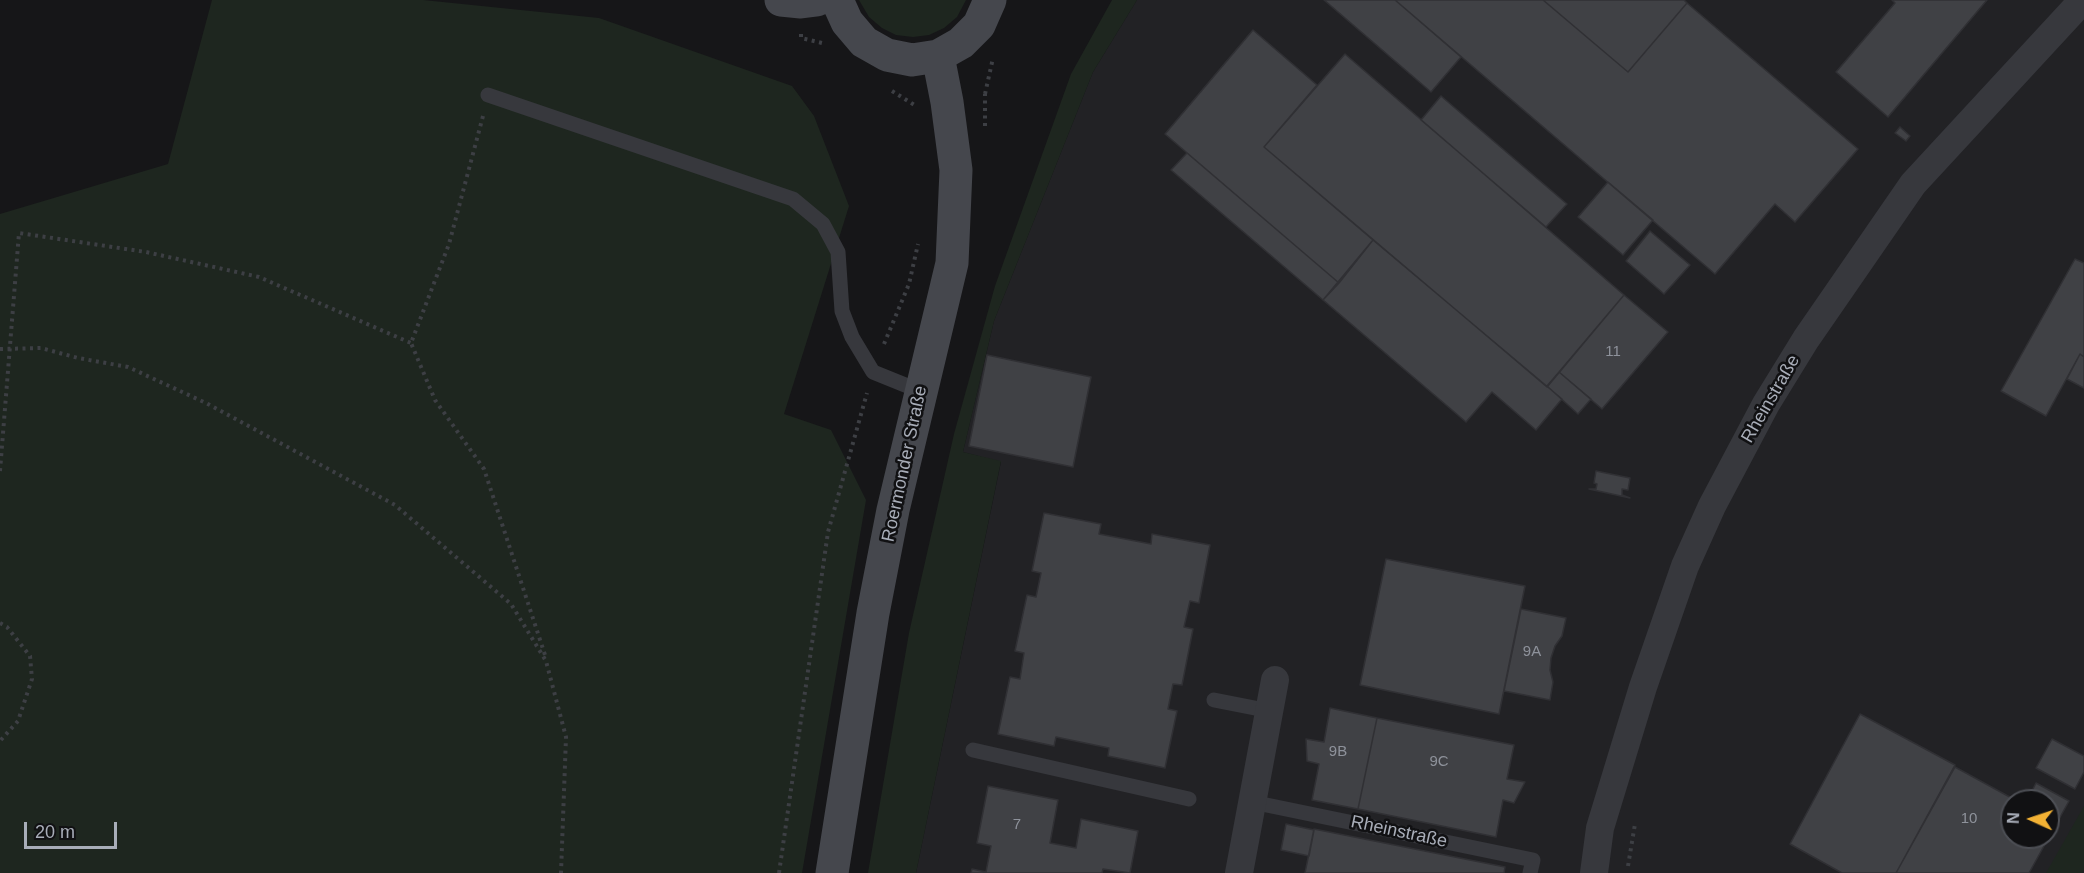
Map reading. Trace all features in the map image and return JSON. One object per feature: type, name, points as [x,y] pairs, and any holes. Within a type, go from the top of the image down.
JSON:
[{"type":"main road","points":[[782,0],[801,2],[818,0]]},
{"type":"main road","points":[[837,0],[847,22],[864,42],[887,55],[912,60],[938,56],[961,44],[978,25],[990,0]]},
{"type":"main road","name":"Roermonder Straße","points":[[832,873],[873,614],[920,392],[951,263],[956,170],[948,102],[938,56]]},
{"type":"street","name":"Rheinstraße","points":[[1594,873],[1600,828],[1643,687],[1685,566],[1712,506],[1766,404],[1806,339],[1913,184],[2083,0]]},
{"type":"street","points":[[1239,873],[1275,680]]},
{"type":"lane","points":[[488,95],[793,199],[823,224],[838,252],[842,311],[852,337],[873,372],[920,392]]},
{"type":"lane","points":[[1214,700],[1270,711]]},
{"type":"lane","points":[[973,750],[1189,799]]},
{"type":"lane","name":"Rheinstraße","points":[[1252,802],[1533,860],[1530,873]]},
{"type":"path","points":[[411,343],[449,244],[488,95]]},
{"type":"path","points":[[914,106],[916,116]]},
{"type":"path","points":[[0,471],[19,233],[146,252],[259,277],[411,343],[435,400],[484,469],[546,661],[566,737],[561,873]]},
{"type":"path","points":[[780,873],[828,532],[873,372],[909,284],[921,235]]},
{"type":"path","points":[[0,349],[41,348],[78,358],[128,367],[206,404],[395,505],[511,604],[546,661]]},
{"type":"path","points":[[0,623],[7,627],[30,656],[32,679],[18,720],[0,741]]},
{"type":"path","points":[[1627,873],[1636,820]]},
{"type":"shaded area","points":[[212,0],[423,0],[599,18],[792,86],[814,116],[849,206],[784,414],[831,430],[866,500],[802,873],[0,873],[0,214],[168,164]]},
{"type":"shaded area","points":[[859,0],[966,0],[957,17],[944,28],[929,35],[913,37],[896,35],[882,28],[869,17]]},
{"type":"shaded area","points":[[1112,0],[1137,0],[1093,72],[994,321],[963,452],[1001,461],[916,873],[868,873],[909,633],[954,434],[995,286],[1071,74]]},
{"type":"shaded area","points":[[1137,0],[2084,0],[2084,873],[916,873],[1001,462],[963,452],[994,321],[1093,72]]},
{"type":"shaded area","points":[[2084,806],[2084,870],[2082,873],[2046,873]]},
{"type":"building","points":[[1324,0],[1395,0],[1461,57],[1431,92]]},
{"type":"building","points":[[1395,0],[1543,0],[1628,72],[1687,3],[1858,149],[1795,222],[1775,204],[1715,274]]},
{"type":"building","points":[[1543,0],[1684,0],[1687,3],[1628,72]]},
{"type":"building","points":[[1892,0],[1987,0],[1888,117],[1836,72],[1895,3]]},
{"type":"building","points":[[1253,30],[1317,85],[1264,147],[1373,240],[1339,283],[1165,134]]},
{"type":"building","points":[[1345,54],[1624,295],[1547,387],[1264,147]]},
{"type":"building","points":[[1441,96],[1567,204],[1546,227],[1421,120]]},
{"type":"building","points":[[1900,127],[1910,136],[1906,141],[1895,133]]},
{"type":"building","points":[[1187,153],[1339,283],[1323,300],[1171,170]]},
{"type":"building","points":[[1608,182],[1653,220],[1623,255],[1578,217]]},
{"type":"building","points":[[1650,231],[1690,265],[1664,294],[1626,261]]},
{"type":"building","points":[[1373,240],[1562,399],[1536,430],[1492,392],[1466,422],[1323,300]]},
{"type":"building","points":[[2075,259],[2084,263],[2084,357],[2080,354],[2046,416],[2001,391]]},
{"type":"building","points":[[1624,295],[1668,332],[1602,409],[1559,372]]},
{"type":"building","points":[[2080,354],[2084,357],[2084,388],[2067,379]]},
{"type":"building","points":[[987,355],[1091,377],[1073,467],[969,446]]},
{"type":"building","points":[[1559,372],[1591,399],[1578,414],[1547,386]]},
{"type":"building","points":[[1596,471],[1630,478],[1628,490],[1622,489],[1622,495],[1630,498],[1589,489],[1596,489],[1597,484],[1594,483]]},
{"type":"building","points":[[1044,513],[1101,524],[1099,534],[1151,544],[1152,534],[1210,545],[1199,603],[1190,601],[1184,627],[1193,629],[1182,685],[1173,684],[1168,709],[1177,711],[1165,768],[1108,756],[1109,748],[1056,737],[1054,746],[998,734],[1010,677],[1020,679],[1024,653],[1015,651],[1027,595],[1036,597],[1041,573],[1032,571]]},
{"type":"building","points":[[1386,559],[1525,586],[1499,714],[1360,685]]},
{"type":"building","points":[[1521,609],[1566,618],[1562,636],[1551,658],[1550,670],[1553,682],[1550,700],[1504,691]]},
{"type":"building","points":[[1330,708],[1377,718],[1358,809],[1312,800],[1319,764],[1307,761],[1306,739],[1324,742]]},
{"type":"building","points":[[1860,714],[1955,765],[1896,873],[1842,873],[1790,844]]},
{"type":"building","points":[[1377,718],[1514,745],[1507,779],[1525,782],[1514,803],[1503,800],[1496,837],[1358,809]]},
{"type":"building","points":[[2052,739],[2084,756],[2084,772],[2075,789],[2036,768]]},
{"type":"building","points":[[1955,767],[2000,792],[2000,849],[2042,849],[2029,873],[1896,873]]},
{"type":"building","points":[[2036,783],[2047,789],[2033,789]]},
{"type":"building","points":[[988,786],[1058,800],[1050,843],[1076,848],[1081,819],[1138,831],[1130,873],[1103,869],[1102,873],[971,873],[972,869],[986,872],[991,846],[977,843]]},
{"type":"building","points":[[2060,796],[2069,801],[2060,817]]},
{"type":"building","points":[[1286,824],[1314,830],[1309,856],[1281,850]]},
{"type":"building","points":[[1314,829],[1505,867],[1504,873],[1305,873]]}]
